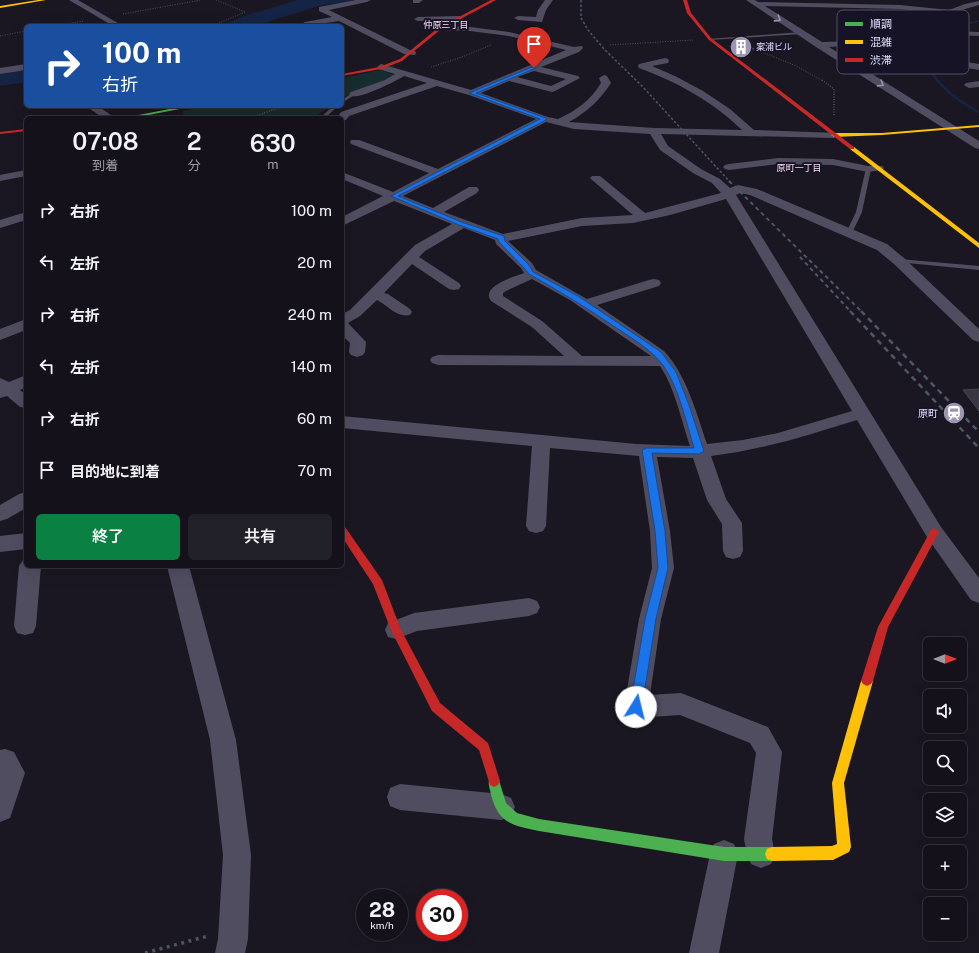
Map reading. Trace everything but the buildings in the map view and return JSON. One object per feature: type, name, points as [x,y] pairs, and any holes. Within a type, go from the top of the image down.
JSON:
[{"type":"street","points":[[0,2],[16,0]]},
{"type":"street","points":[[0,7],[44,0]]},
{"type":"street","points":[[73,0],[116,24]]},
{"type":"street","points":[[367,0],[322,8],[407,52],[412,53]]},
{"type":"street","points":[[344,75],[381,67],[399,61],[412,53],[432,34],[458,18],[494,0]]},
{"type":"street","points":[[518,18],[539,20],[542,10],[549,0]]},
{"type":"street","points":[[685,0],[689,13],[710,39],[822,125],[873,168],[979,246]]},
{"type":"street","points":[[753,2],[860,4],[892,7],[909,4],[938,10]]},
{"type":"street","points":[[753,2],[837,56]]},
{"type":"street","points":[[954,10],[979,3]]},
{"type":"street","points":[[305,24],[340,18]]},
{"type":"street","points":[[418,19],[458,18]]},
{"type":"street","points":[[442,28],[470,28],[509,34],[579,49],[472,93]]},
{"type":"street","points":[[969,33],[979,34]]},
{"type":"street","points":[[819,45],[837,44]]},
{"type":"street","points":[[665,61],[642,66],[673,78],[702,93],[750,132]]},
{"type":"street","points":[[969,65],[979,67]]},
{"type":"street","points":[[0,71],[24,67]]},
{"type":"street","points":[[381,67],[472,93],[558,123],[592,128],[654,131],[834,135],[882,134],[979,126]]},
{"type":"street","points":[[508,78],[552,89],[575,78],[534,68]]},
{"type":"street","points":[[865,74],[979,146]]},
{"type":"street","points":[[354,94],[406,75]]},
{"type":"street","points":[[558,123],[580,111],[599,95],[606,83],[604,78]]},
{"type":"street","points":[[344,116],[346,114],[436,83]]},
{"type":"street","points":[[969,85],[979,84]]},
{"type":"street","points":[[94,108],[107,116]]},
{"type":"street","points":[[136,116],[182,108]]},
{"type":"street","points":[[344,221],[545,119]]},
{"type":"street","points":[[0,133],[24,131]]},
{"type":"street","points":[[654,131],[664,148],[697,171],[716,181],[729,194],[934,532],[979,594]]},
{"type":"street","points":[[354,142],[438,173]]},
{"type":"street","points":[[729,166],[778,161],[819,161],[873,168]]},
{"type":"street","points":[[0,178],[24,172]]},
{"type":"street","points":[[344,176],[434,213],[502,238],[582,222],[623,220],[644,217],[729,194],[738,189],[753,192],[882,247],[899,261],[979,337]]},
{"type":"street","points":[[596,178],[644,217]]},
{"type":"street","points":[[434,213],[473,190]]},
{"type":"street","points":[[0,224],[24,217]]},
{"type":"street","points":[[346,313],[373,294],[420,248],[462,224]]},
{"type":"street","points":[[502,238],[501,241],[533,274],[585,304],[658,354],[664,361],[672,372],[685,405],[699,451],[717,500],[732,523],[733,551]]},
{"type":"street","points":[[410,258],[416,260],[454,286]]},
{"type":"street","points":[[533,274],[501,288],[496,292],[496,298],[537,324],[574,356],[576,361]]},
{"type":"street","points":[[585,304],[654,283]]},
{"type":"street","points":[[373,294],[383,297],[405,312]]},
{"type":"street","points":[[0,335],[24,325]]},
{"type":"street","points":[[344,328],[358,342],[357,352]]},
{"type":"street","points":[[438,360],[664,361]]},
{"type":"street","points":[[3,388],[24,381]]},
{"type":"street","points":[[3,388],[24,402]]},
{"type":"street","points":[[344,422],[541,442],[647,450],[699,451],[743,446],[780,438],[863,413]]},
{"type":"street","points":[[536,526],[541,442]]},
{"type":"street","points":[[647,450],[660,531],[663,568],[650,619],[636,707],[681,704],[758,735],[769,752],[758,839],[761,854]]},
{"type":"street","points":[[0,514],[24,500]]},
{"type":"street","points":[[344,532],[378,583],[396,630],[436,707],[484,747],[501,807],[514,819],[539,825],[724,854],[761,854],[833,853],[844,847],[838,783],[883,627],[934,532]]},
{"type":"street","points":[[0,544],[24,541]]},
{"type":"street","points":[[26,626],[30,568]]},
{"type":"street","points":[[179,568],[223,740],[237,855],[232,941]]},
{"type":"street","points":[[396,630],[414,622],[529,607]]},
{"type":"street","points":[[0,762],[5,761],[12,774],[0,810]]},
{"type":"street","points":[[400,797],[501,807]]},
{"type":"street","points":[[704,953],[724,854]]},
{"type":"lane","points":[[710,39],[801,33]]},
{"type":"lane","points":[[344,101],[354,94]]},
{"type":"lane","points":[[324,116],[334,108]]},
{"type":"lane","points":[[849,233],[858,213],[873,168]]},
{"type":"lane","points":[[899,261],[979,268]]},
{"type":"path","points":[[66,24],[201,0]]},
{"type":"path","points":[[216,0],[245,12],[217,24]]},
{"type":"path","points":[[0,36],[24,31]]},
{"type":"path","points":[[406,75],[487,48],[499,38],[509,34]]},
{"type":"path","points":[[731,38],[814,75],[834,89],[835,121],[822,125]]},
{"type":"path","points":[[610,45],[710,39]]},
{"type":"path","points":[[256,116],[278,108]]},
{"type":"path","points":[[144,953],[232,941]]},
{"type":"green space","points":[[380,70],[395,75],[344,97],[344,78]]},
{"type":"green space","points":[[198,108],[327,108],[316,116],[184,116],[183,111]]},
{"type":"water","points":[[298,0],[354,0],[319,6],[264,24],[225,24],[247,15]]},
{"type":"water","points":[[24,70],[24,82],[0,86],[0,74]]},
{"type":"waterway","points":[[969,23],[979,21]]},
{"type":"waterway","points":[[933,74],[943,87],[961,101],[979,112]]},
{"type":"railway","points":[[581,0],[581,18],[588,30],[605,50],[642,86],[730,182]]},
{"type":"railway","points":[[730,182],[861,311]]},
{"type":"railway","points":[[800,257],[851,312]]},
{"type":"railway","points":[[850,311],[979,448]]},
{"type":"railway","points":[[861,311],[979,432]]},
{"type":"traffic: fast","points":[[136,116],[182,108]]},
{"type":"traffic: fast","points":[[494,781],[501,807],[514,819],[539,825],[724,854],[772,854]]},
{"type":"traffic: slow","points":[[0,7],[44,0]]},
{"type":"traffic: slow","points":[[834,135],[882,134],[979,126]]},
{"type":"traffic: slow","points":[[852,148],[979,246]]},
{"type":"traffic: slow","points":[[772,854],[833,853],[844,847],[838,783],[867,681]]},
{"type":"traffic: jam","points":[[344,75],[380,68],[401,60],[439,29],[494,0]]},
{"type":"traffic: jam","points":[[685,0],[689,13],[710,39],[852,148]]},
{"type":"traffic: jam","points":[[0,133],[24,130]]},
{"type":"traffic: jam","points":[[344,532],[378,583],[396,630],[436,707],[484,747],[494,781]]},
{"type":"traffic: jam","points":[[867,681],[883,627],[934,532]]},
{"type":"place","name":"案浦ビル","points":[[741,47]]},
{"type":"place","name":"原町","points":[[954,413]]},
{"type":"district","name":"仲原三丁目","points":[[446,25]]},
{"type":"district","name":"原町一丁目","points":[[799,168]]},
{"type":"route","points":[[534,68],[472,93],[545,119],[394,196],[462,224],[502,238],[501,241],[527,266],[531,273],[575,297],[644,344],[658,354],[672,372],[685,405],[699,451],[647,450],[647,461],[660,531],[663,568],[650,619],[636,707]]}]
